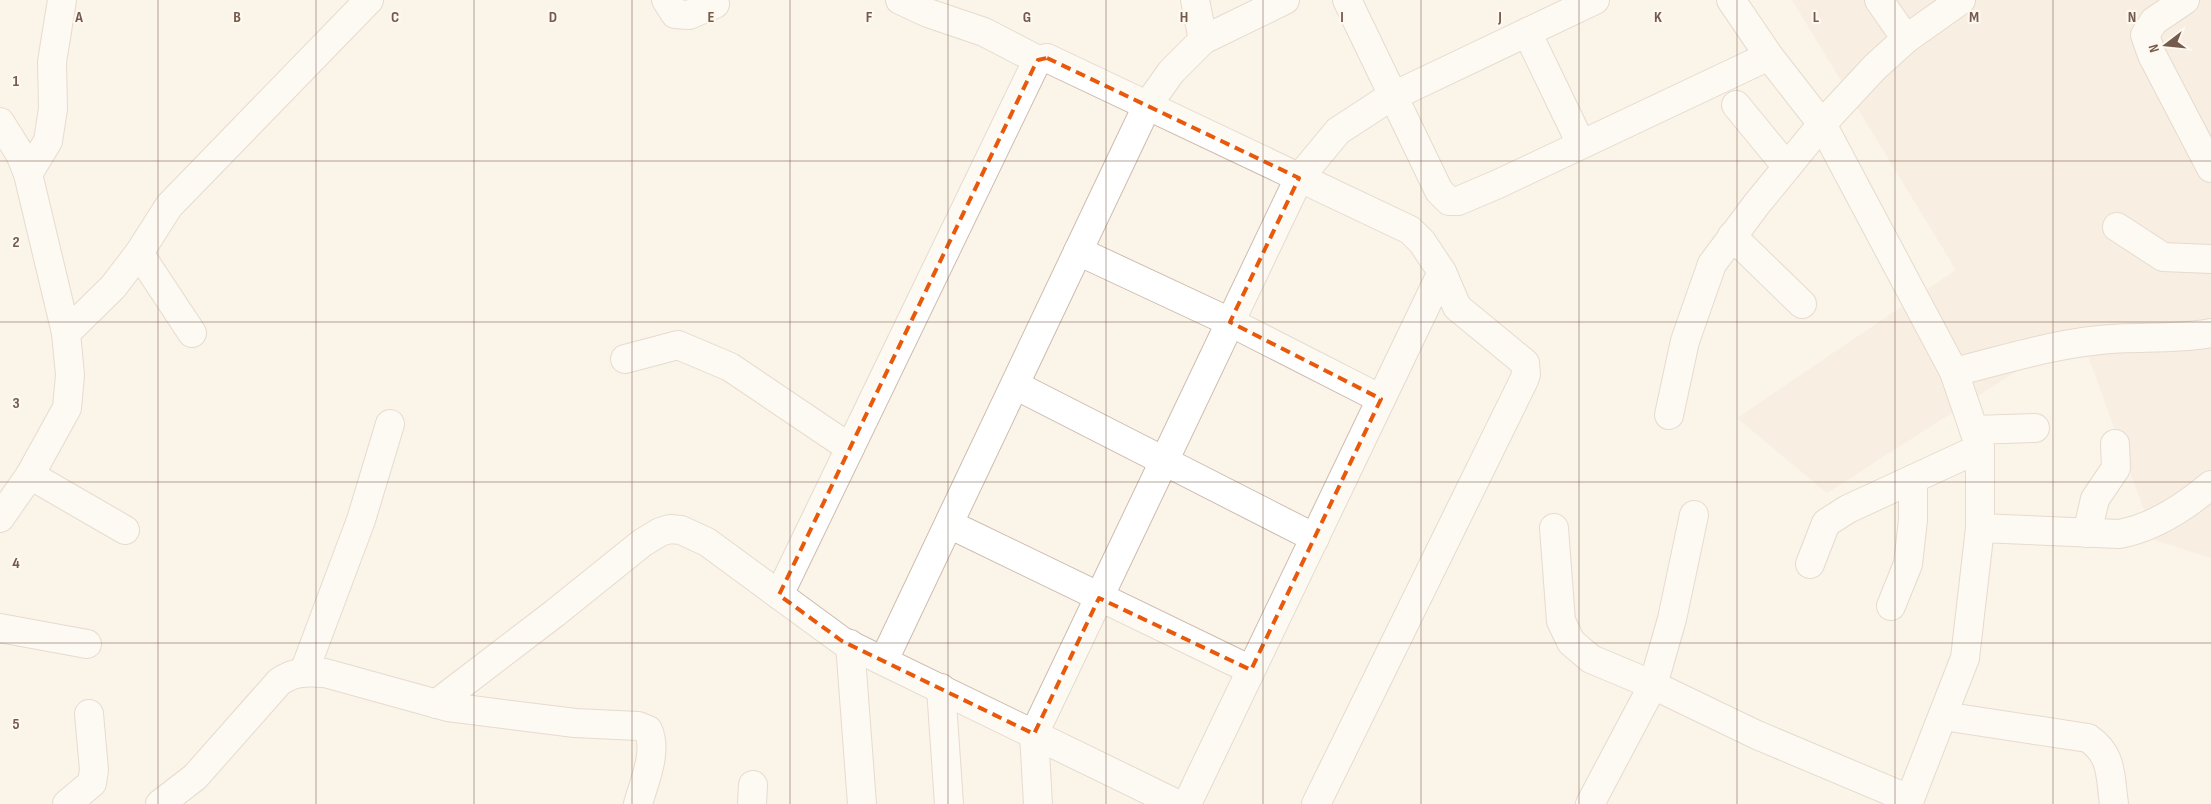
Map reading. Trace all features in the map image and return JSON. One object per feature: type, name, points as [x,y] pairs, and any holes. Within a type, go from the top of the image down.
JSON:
[{"type":"street","points":[[28,174],[48,142],[53,109],[52,62],[62,0]]},
{"type":"street","points":[[66,333],[113,287],[139,253],[169,206],[369,0]]},
{"type":"street","points":[[666,0],[675,14],[688,15],[715,4]]},
{"type":"street","points":[[900,0],[928,13],[984,32],[1038,60],[1047,58],[1410,230],[1422,242],[1442,272],[1457,306],[1525,363],[1526,374],[1316,804]]},
{"type":"street","points":[[1195,0],[1204,40]]},
{"type":"street","points":[[884,660],[1147,106],[1166,78],[1204,40],[1285,0]]},
{"type":"street","points":[[1346,0],[1439,191],[1449,201],[1458,200],[1498,184],[1769,56]]},
{"type":"street","points":[[1038,804],[1034,734],[1299,178],[1338,131],[1392,97],[1594,0]]},
{"type":"street","points":[[1554,528],[1561,620],[1571,642],[1591,659],[1653,685],[1909,802],[1965,658],[1980,528],[1977,439],[1954,372],[1822,124],[1769,56],[1732,0]]},
{"type":"street","points":[[1879,0],[1906,40]]},
{"type":"street","points":[[1669,415],[1685,341],[1712,264],[1732,236],[1822,124],[1875,67],[1906,40],[1961,0]]},
{"type":"street","points":[[2185,0],[2154,21],[2145,35],[2152,55],[2211,168]]},
{"type":"street","points":[[1527,32],[1581,144]]},
{"type":"street","points":[[779,595],[1038,60]]},
{"type":"street","points":[[1736,105],[1787,167]]},
{"type":"street","points":[[0,122],[20,154],[28,174],[66,333],[70,375],[67,408],[30,475],[0,518]]},
{"type":"street","points":[[2117,227],[2163,256],[2211,259]]},
{"type":"street","points":[[1732,236],[1802,304]]},
{"type":"street","points":[[1078,251],[1230,322],[1381,399]]},
{"type":"street","points":[[139,253],[192,333]]},
{"type":"street","points":[[1187,804],[1442,272]]},
{"type":"street","points":[[1954,372],[2037,351],[2100,340],[2193,336],[2211,333]]},
{"type":"street","points":[[625,359],[678,345],[730,368],[850,448]]},
{"type":"street","points":[[1015,385],[1314,538]]},
{"type":"street","points":[[304,672],[361,520],[390,424]]},
{"type":"street","points":[[1810,564],[1826,523],[1848,509],[1913,479],[1977,439],[2036,428]]},
{"type":"street","points":[[2087,533],[2094,499],[2116,468],[2115,444]]},
{"type":"street","points":[[30,475],[125,530]]},
{"type":"street","points":[[1891,606],[1908,564],[1913,520],[1913,479]]},
{"type":"street","points":[[1980,528],[2119,534],[2140,530],[2193,500],[2211,485]]},
{"type":"street","points":[[1590,804],[1653,685],[1672,619],[1694,515]]},
{"type":"street","points":[[949,524],[1251,670]]},
{"type":"street","points":[[436,704],[555,613],[642,543],[660,532],[670,529],[692,534],[707,542],[822,628],[850,644],[1177,804]]},
{"type":"street","points":[[0,628],[87,644]]},
{"type":"street","points":[[850,644],[862,804]]},
{"type":"street","points":[[160,804],[195,777],[279,682],[291,674],[304,672],[325,673],[436,704],[575,723],[638,726],[648,730],[652,739],[652,750],[638,804]]},
{"type":"street","points":[[941,688],[949,804]]},
{"type":"street","points":[[67,804],[92,783],[94,770],[89,714]]},
{"type":"street","points":[[1943,716],[2088,738],[2099,746],[2107,758],[2114,804]]},
{"type":"highlighted area","points":[[1047,58],[1299,178],[1230,322],[1381,399],[1251,670],[1099,598],[1034,734],[842,641],[779,595],[1038,60]]},
{"type":"shaded area","points":[[1792,0],[2211,0],[2211,558],[2155,540],[2079,331],[1827,493],[1737,418],[1956,270]]}]
